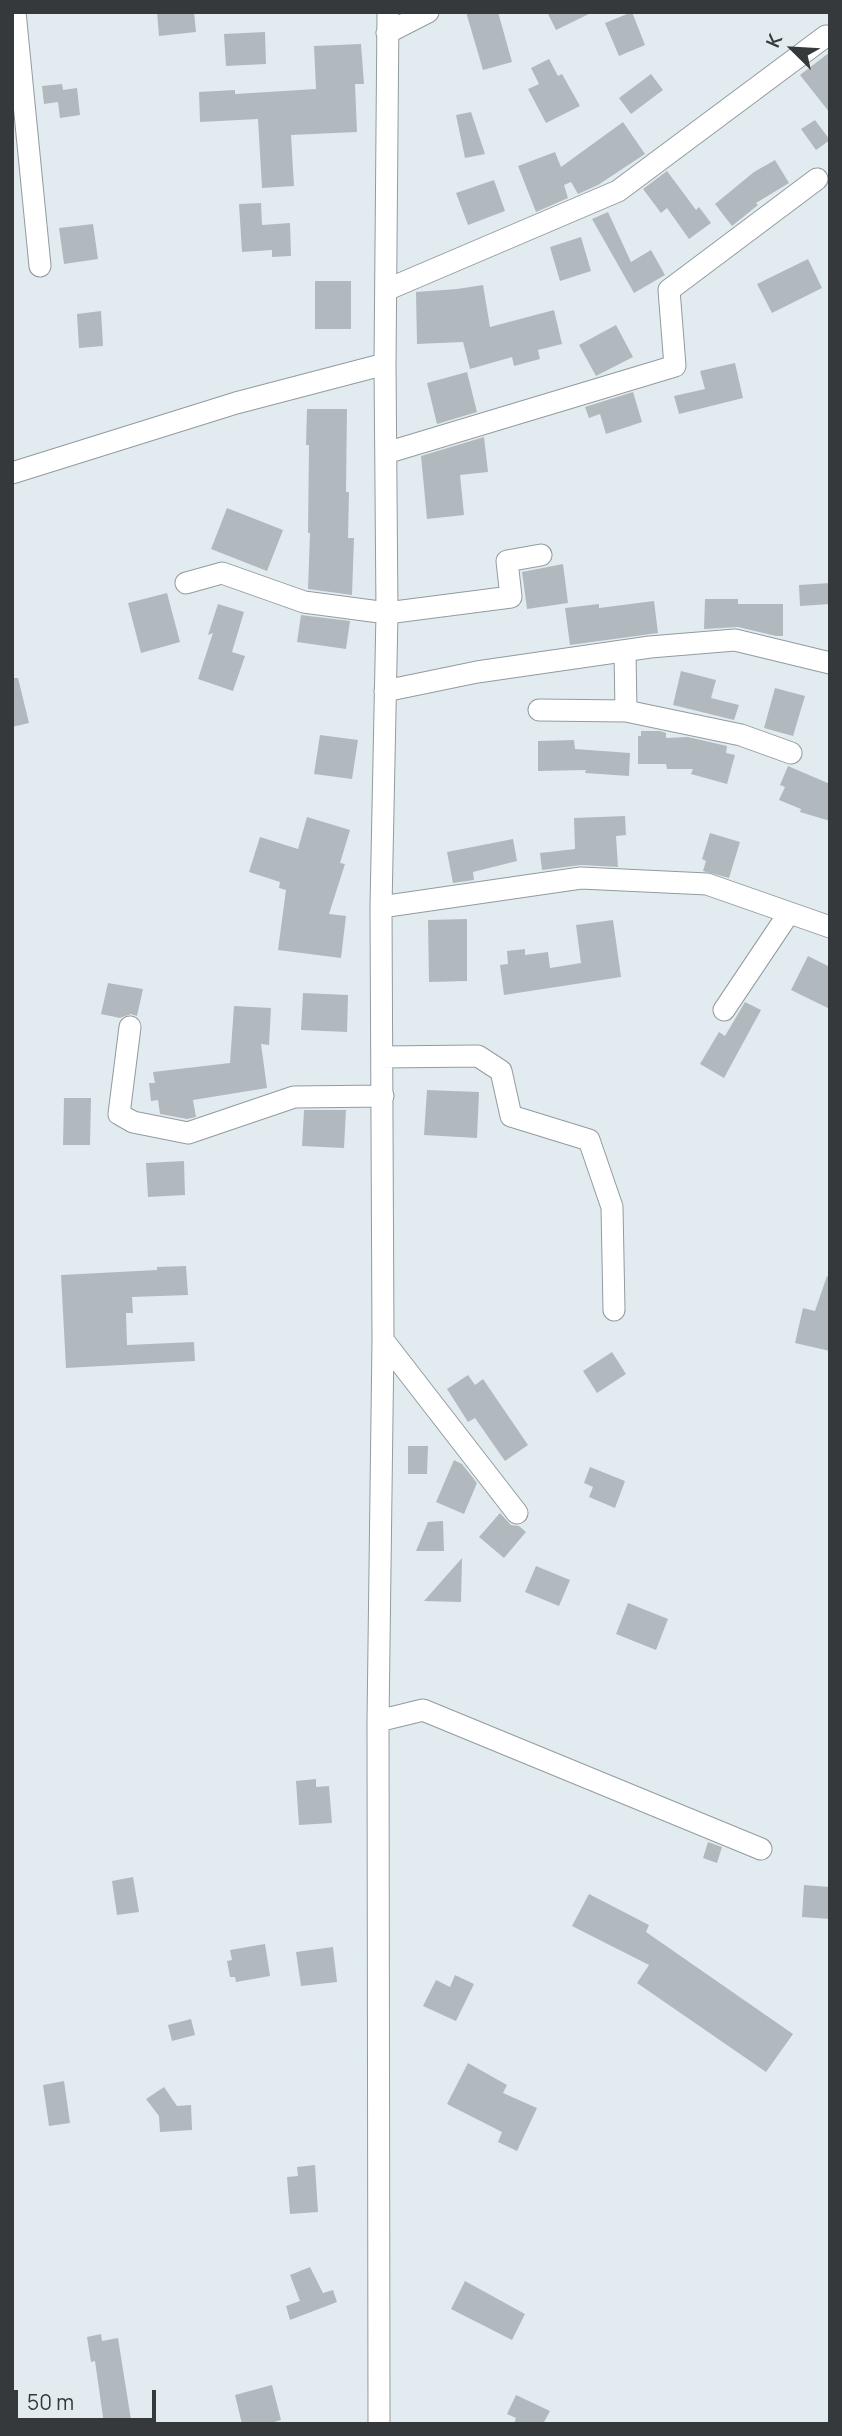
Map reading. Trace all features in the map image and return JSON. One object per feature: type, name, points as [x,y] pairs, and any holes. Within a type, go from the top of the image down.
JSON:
[{"type":"street","points":[[15,12],[40,266]]},
{"type":"street","points":[[379,2424],[378,1721],[383,1340],[381,907],[387,613],[387,22],[428,12]]},
{"type":"street","points":[[386,290],[618,191],[826,36]]},
{"type":"street","points":[[386,453],[675,366],[669,290],[817,179]]},
{"type":"street","points":[[12,473],[236,403],[385,364]]},
{"type":"street","points":[[186,583],[222,573],[304,602],[387,613],[511,597],[508,561],[541,555]]},
{"type":"street","points":[[386,691],[477,672],[735,640],[830,663]]},
{"type":"street","points":[[625,652],[626,711]]},
{"type":"street","points":[[539,710],[626,711],[741,735],[791,753]]},
{"type":"street","points":[[381,907],[581,878],[707,884],[830,927]]},
{"type":"street","points":[[724,1010],[789,913]]},
{"type":"street","points":[[130,1027],[119,1114],[133,1122],[188,1133],[294,1097],[383,1096]]},
{"type":"street","points":[[382,1057],[478,1056],[501,1071],[511,1116],[589,1140],[612,1207],[614,1310]]},
{"type":"street","points":[[383,1340],[517,1513]]},
{"type":"street","points":[[378,1721],[424,1710],[761,1849]]},
{"type":"building","points":[[157,12],[194,12],[196,32],[159,36]]},
{"type":"building","points":[[466,12],[498,12],[512,62],[483,70]]},
{"type":"building","points":[[547,12],[593,12],[556,30]]},
{"type":"building","points":[[632,12],[645,45],[619,56],[605,23]]},
{"type":"building","points":[[265,32],[266,64],[226,66],[224,34]]},
{"type":"building","points":[[361,44],[364,84],[355,84],[357,132],[291,135],[294,186],[262,188],[258,119],[200,122],[199,92],[235,90],[235,94],[316,89],[314,46]]},
{"type":"building","points":[[830,52],[830,113],[800,75]]},
{"type":"building","points":[[549,59],[558,76],[562,74],[580,106],[546,123],[528,89],[539,84],[531,68]]},
{"type":"building","points":[[651,74],[663,90],[631,114],[619,98]]},
{"type":"building","points":[[62,84],[63,90],[77,88],[80,115],[60,118],[58,102],[44,104],[42,86]]},
{"type":"building","points":[[471,112],[485,154],[465,158],[456,115]]},
{"type":"building","points":[[815,120],[830,140],[816,150],[801,129]]},
{"type":"building","points":[[623,122],[645,154],[598,185],[578,194],[571,182],[564,185],[568,198],[536,212],[518,166],[555,152],[561,167]]},
{"type":"building","points":[[775,160],[789,183],[756,203],[758,205],[732,226],[715,204],[754,172]]},
{"type":"building","points":[[667,171],[696,210],[699,207],[711,223],[689,239],[667,208],[661,213],[643,189]]},
{"type":"building","points":[[494,180],[505,211],[468,225],[456,193]]},
{"type":"building","points":[[261,203],[262,225],[290,223],[291,256],[272,257],[272,250],[242,252],[239,204]]},
{"type":"building","points":[[608,212],[631,262],[651,250],[665,275],[634,293],[592,219]]},
{"type":"building","points":[[93,224],[98,259],[64,264],[59,228]]},
{"type":"building","points":[[581,237],[591,271],[560,281],[550,247]]},
{"type":"building","points":[[808,259],[822,288],[772,313],[757,284]]},
{"type":"building","points":[[315,281],[351,281],[351,329],[315,329]]},
{"type":"building","points":[[483,285],[490,327],[554,310],[562,344],[538,350],[540,359],[514,366],[512,357],[470,369],[463,342],[417,344],[416,292]]},
{"type":"building","points":[[101,311],[103,346],[79,348],[77,314]]},
{"type":"building","points":[[616,325],[633,357],[596,376],[579,345]]},
{"type":"building","points":[[735,363],[743,398],[679,414],[674,396],[705,389],[700,371]]},
{"type":"building","points":[[467,372],[477,412],[437,424],[427,383]]},
{"type":"building","points":[[633,392],[642,422],[606,434],[600,414],[589,418],[585,407]]},
{"type":"building","points":[[307,409],[347,409],[348,538],[354,538],[352,595],[308,589],[310,533]]},
{"type":"building","points":[[484,437],[488,472],[460,475],[464,515],[427,519],[421,456]]},
{"type":"building","points":[[227,508],[283,530],[267,571],[211,549]]},
{"type":"building","points":[[563,564],[568,603],[527,609],[522,572]]},
{"type":"building","points":[[830,583],[830,604],[800,606],[799,585]]},
{"type":"building","points":[[167,593],[180,642],[141,653],[128,603]]},
{"type":"building","points":[[705,599],[738,599],[738,604],[783,604],[783,636],[738,627],[704,629]]},
{"type":"building","points":[[654,601],[658,633],[570,645],[565,608],[599,604],[599,608]]},
{"type":"building","points":[[218,604],[244,612],[232,652],[245,656],[233,691],[198,679],[213,633],[208,635]]},
{"type":"building","points":[[301,615],[350,621],[346,649],[297,642]]},
{"type":"building","points":[[681,671],[716,680],[711,698],[739,705],[734,720],[673,705]]},
{"type":"building","points":[[12,678],[18,678],[29,723],[12,727]]},
{"type":"building","points":[[775,688],[805,696],[793,736],[764,728]]},
{"type":"building","points":[[641,731],[660,731],[666,733],[666,738],[688,737],[727,746],[726,753],[735,755],[727,784],[691,774],[693,769],[667,769],[666,764],[638,764],[638,736],[641,736]]},
{"type":"building","points":[[320,735],[358,740],[352,779],[314,774]]},
{"type":"building","points":[[574,740],[575,749],[630,753],[629,776],[585,773],[586,770],[538,771],[538,741]]},
{"type":"building","points":[[788,766],[830,784],[830,821],[800,812],[801,809],[779,800],[785,787],[780,785]]},
{"type":"building","points":[[625,816],[626,835],[616,836],[618,867],[581,865],[542,870],[540,853],[575,849],[574,818]]},
{"type":"building","points":[[307,817],[350,830],[340,863],[345,864],[329,914],[346,916],[341,958],[278,950],[286,890],[279,888],[280,882],[249,872],[260,837],[298,849]]},
{"type":"building","points":[[710,833],[740,842],[729,878],[703,871],[706,861],[702,859]]},
{"type":"building","points":[[513,839],[517,861],[473,872],[474,880],[453,883],[447,852]]},
{"type":"building","points":[[467,919],[467,981],[429,982],[428,920]]},
{"type":"building","points":[[613,920],[621,977],[504,995],[500,965],[508,964],[507,951],[525,949],[525,955],[548,952],[550,968],[581,963],[576,925]]},
{"type":"building","points":[[808,956],[830,967],[830,1009],[791,990]]},
{"type":"building","points":[[108,983],[143,989],[137,1016],[131,1014],[120,1018],[101,1014]]},
{"type":"building","points":[[303,993],[348,995],[347,1032],[301,1030]]},
{"type":"building","points":[[745,1002],[761,1010],[724,1078],[700,1064],[719,1032],[725,1036]]},
{"type":"building","points":[[234,1006],[271,1008],[269,1045],[261,1044],[267,1088],[193,1100],[196,1117],[187,1119],[160,1114],[158,1100],[151,1101],[149,1083],[155,1083],[153,1072],[230,1063]]},
{"type":"building","points":[[427,1090],[479,1092],[477,1138],[424,1135]]},
{"type":"building","points":[[64,1098],[91,1098],[90,1145],[63,1145]]},
{"type":"building","points":[[304,1110],[346,1110],[344,1148],[302,1146]]},
{"type":"building","points":[[184,1161],[185,1195],[148,1197],[146,1163]]},
{"type":"building","points":[[186,1266],[188,1295],[132,1297],[133,1313],[126,1313],[127,1345],[194,1342],[195,1361],[66,1368],[61,1275]]},
{"type":"building","points":[[827,1276],[830,1277],[830,1351],[795,1343],[803,1308],[815,1311]]},
{"type":"building","points":[[612,1352],[626,1374],[597,1393],[583,1371]]},
{"type":"building","points":[[468,1375],[475,1385],[483,1379],[528,1445],[505,1461],[475,1418],[468,1422],[447,1389]]},
{"type":"building","points":[[408,1446],[428,1446],[427,1474],[408,1474]]},
{"type":"building","points":[[454,1460],[462,1464],[477,1483],[464,1514],[436,1502]]},
{"type":"building","points":[[590,1467],[625,1481],[615,1508],[589,1497],[593,1487],[584,1483]]},
{"type":"building","points":[[500,1513],[511,1525],[519,1526],[526,1532],[504,1558],[479,1537]]},
{"type":"building","points":[[443,1521],[444,1551],[416,1551],[428,1522]]},
{"type":"building","points":[[462,1558],[461,1602],[424,1601]]},
{"type":"building","points":[[536,1566],[570,1580],[559,1606],[525,1592]]},
{"type":"building","points":[[628,1603],[668,1619],[656,1650],[616,1634]]},
{"type":"building","points":[[316,1779],[316,1787],[329,1786],[332,1823],[299,1825],[296,1781]]},
{"type":"building","points":[[708,1842],[722,1847],[717,1863],[703,1858]]},
{"type":"building","points":[[133,1877],[139,1912],[117,1915],[112,1881]]},
{"type":"building","points":[[804,1885],[830,1887],[830,1919],[802,1917]]},
{"type":"building","points":[[589,1894],[649,1925],[646,1932],[793,2034],[766,2072],[637,1983],[649,1965],[572,1926]]},
{"type":"building","points":[[265,1944],[270,1976],[236,1982],[235,1977],[230,1977],[227,1961],[232,1960],[230,1950]]},
{"type":"building","points":[[333,1947],[337,1982],[301,1986],[296,1952]]},
{"type":"building","points":[[455,1975],[474,1984],[456,2021],[423,2006],[436,1980],[450,1987]]},
{"type":"building","points":[[191,2019],[195,2035],[172,2041],[168,2025]]},
{"type":"building","points":[[468,2063],[507,2085],[503,2093],[537,2108],[517,2151],[498,2142],[502,2132],[447,2104]]},
{"type":"building","points":[[64,2081],[70,2123],[49,2126],[43,2085]]},
{"type":"building","points":[[164,2087],[177,2106],[191,2105],[192,2130],[160,2132],[159,2116],[146,2099]]},
{"type":"building","points":[[315,2165],[318,2212],[290,2214],[287,2177],[298,2176],[297,2167]]},
{"type":"building","points":[[310,2267],[323,2293],[333,2290],[337,2302],[290,2320],[286,2306],[300,2301],[290,2275]]},
{"type":"building","points":[[465,2281],[525,2314],[512,2340],[451,2309]]},
{"type":"building","points":[[101,2334],[102,2341],[118,2338],[131,2420],[104,2424],[95,2361],[91,2362],[87,2337]]},
{"type":"building","points":[[272,2385],[281,2420],[268,2424],[242,2424],[235,2395]]},
{"type":"building","points":[[516,2395],[550,2411],[543,2424],[514,2424],[516,2418],[507,2414]]}]
